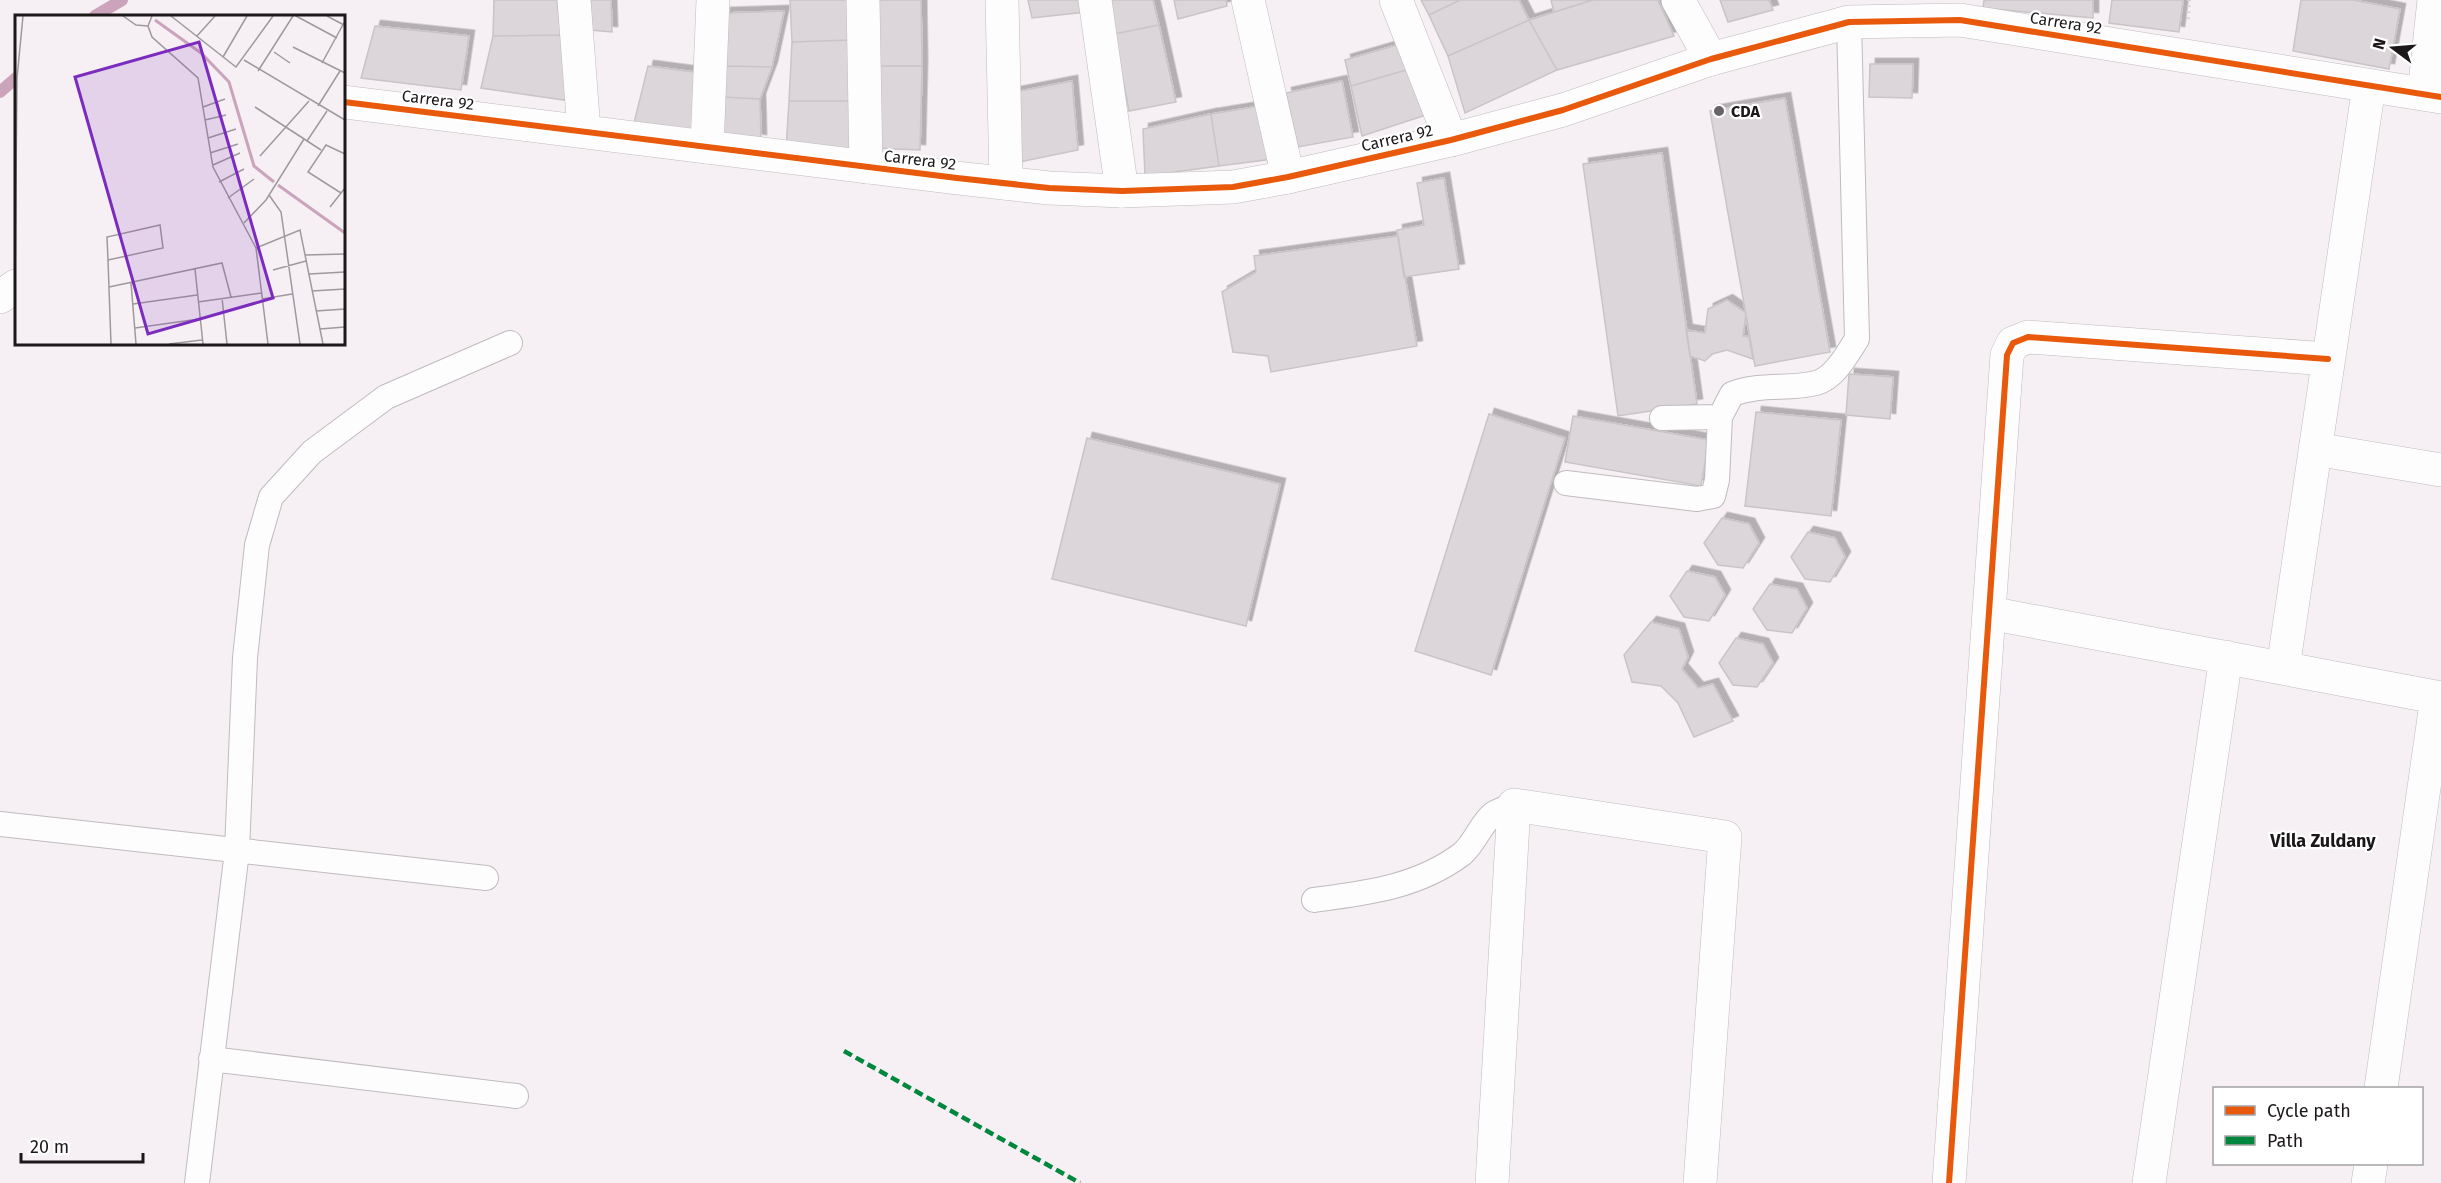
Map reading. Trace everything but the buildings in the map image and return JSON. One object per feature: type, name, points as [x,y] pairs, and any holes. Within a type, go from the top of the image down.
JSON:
[{"type":"street","points":[[574,0],[584,131]]},
{"type":"street","points":[[706,147],[713,0]]},
{"type":"street","points":[[863,0],[866,167]]},
{"type":"street","points":[[1002,0],[1006,183]]},
{"type":"street","points":[[1095,0],[1122,191]]},
{"type":"street","points":[[1248,0],[1288,177]]},
{"type":"street","points":[[1396,0],[1450,140]]},
{"type":"street","points":[[1678,0],[1711,59]]},
{"type":"street","points":[[2432,96],[2434,0]]},
{"type":"street","name":"Carrera 92","points":[[345,102],[866,167],[1006,183],[1122,191],[1233,187],[1288,177],[1450,140],[1563,110],[1711,59],[1848,22],[1963,10],[2432,96]]},
{"type":"street","points":[[2283,668],[2369,86]]},
{"type":"street","points":[[0,297],[15,287]]},
{"type":"street","points":[[1949,1183],[2007,355],[2013,343],[2028,337],[2328,359]]},
{"type":"street","points":[[2315,449],[2441,470]]},
{"type":"street","points":[[1989,613],[2439,697],[2381,1087]]},
{"type":"street","points":[[2149,1183],[2226,657]]},
{"type":"street","points":[[1492,1183],[1514,805],[1725,837],[1700,1183]]},
{"type":"street","points":[[2368,1183],[2371,1165]]},
{"type":"lane","points":[[1566,483],[1697,499],[1713,496],[1717,480],[1720,417],[1732,394],[1752,387],[1818,382],[1841,365],[1857,339],[1848,22]]},
{"type":"lane","points":[[197,1183],[237,851],[245,658],[257,545],[271,497],[312,452],[386,397],[510,343]]},
{"type":"lane","points":[[1662,418],[1720,417]]},
{"type":"lane","points":[[1314,900],[1387,890],[1422,878],[1465,851],[1495,813],[1514,805]]},
{"type":"lane","points":[[0,824],[486,878]]},
{"type":"lane","points":[[211,1059],[516,1096]]},
{"type":"waterway","points":[[97,15],[122,0]]},
{"type":"waterway","points":[[0,92],[15,79]]},
{"type":"marked path","points":[[844,1051],[1080,1183]]},
{"type":"cycle path","points":[[345,102],[957,178],[1049,188],[1122,191],[1233,187],[1288,177],[1451,140],[1563,110],[1711,59],[1849,22],[1960,20],[2441,97]]},
{"type":"cycle path","points":[[1949,1183],[2007,355],[2013,343],[2028,337],[2328,359]]},
{"type":"place","name":"CDA","points":[[1719,111]]},
{"type":"district","name":"Villa Zuldany","points":[[2323,841]]}]
